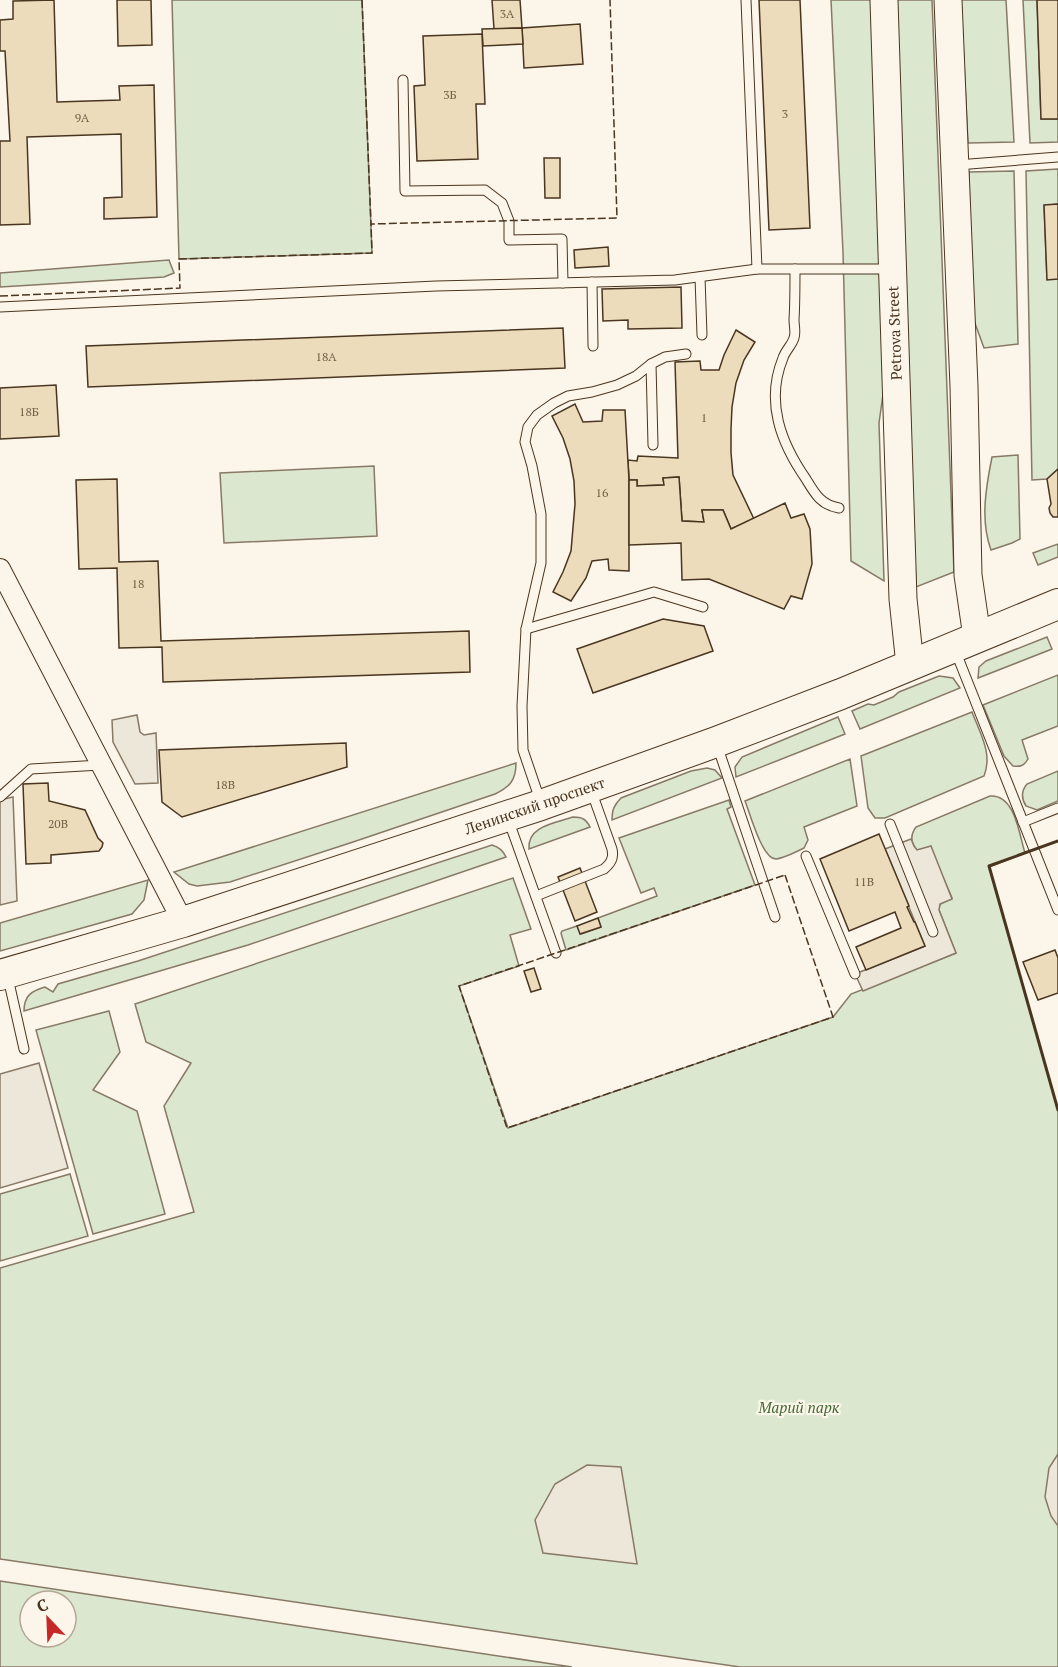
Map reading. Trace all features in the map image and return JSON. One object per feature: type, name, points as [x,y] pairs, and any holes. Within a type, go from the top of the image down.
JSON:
[{"type":"main road","name":"Petrova Street","points":[[884,0],[903,599],[910,665]]},
{"type":"main road","points":[[948,0],[964,386],[968,575],[965,642]]},
{"type":"main road","name":"Ленинский проспект","points":[[3,974],[183,922],[590,788],[841,694],[1058,604]]},
{"type":"street","points":[[0,569],[183,922]]},
{"type":"lane","points":[[746,0],[757,269]]},
{"type":"lane","points":[[403,80],[405,191],[485,190],[502,203],[509,221],[509,240],[562,239],[563,283]]},
{"type":"lane","points":[[955,165],[1058,157]]},
{"type":"lane","points":[[0,307],[436,286],[675,280],[757,269],[893,269]]},
{"type":"lane","points":[[795,269],[794,338],[783,357],[777,378],[775,398],[778,420],[791,456],[818,497],[828,506],[839,508]]},
{"type":"lane","points":[[700,277],[702,335]]},
{"type":"lane","points":[[592,282],[593,346]]},
{"type":"lane","points":[[541,805],[523,750],[522,706],[526,629],[541,563],[541,514],[525,442],[528,428],[537,415],[568,396],[617,385],[665,357],[686,354]]},
{"type":"lane","points":[[651,364],[653,446]]},
{"type":"lane","points":[[526,629],[654,592],[703,607]]},
{"type":"lane","points":[[965,642],[1023,822],[1058,910]]},
{"type":"lane","points":[[716,742],[775,917]]},
{"type":"lane","points":[[0,797],[31,769],[101,765]]},
{"type":"lane","points":[[536,896],[604,869],[612,860],[612,849],[590,788]]},
{"type":"lane","points":[[1023,822],[1058,808]]},
{"type":"lane","points":[[507,816],[556,953]]},
{"type":"lane","points":[[890,824],[933,932]]},
{"type":"lane","points":[[806,856],[855,974]]},
{"type":"lane","points":[[3,974],[24,1049]]},
{"type":"green space","points":[[172,0],[362,0],[372,253],[179,259]]},
{"type":"green space","points":[[831,0],[872,0],[886,373],[879,423],[884,581],[851,561],[843,252]]},
{"type":"green space","points":[[895,0],[932,0],[954,572],[916,587]]},
{"type":"green space","points":[[961,0],[1006,0],[1014,142],[968,143]]},
{"type":"green space","points":[[1023,0],[1037,0],[1041,119],[1058,119],[1058,142],[1030,143]]},
{"type":"green space","points":[[1058,169],[1058,204],[1044,206],[1047,279],[1058,279],[1058,469],[1047,479],[1032,480],[1026,171]]},
{"type":"green space","points":[[1014,171],[1018,344],[984,348],[972,315],[969,172]]},
{"type":"green space","points":[[169,260],[174,273],[164,277],[0,287],[0,273]]},
{"type":"green space","points":[[1018,455],[1020,539],[991,550],[985,515],[992,457]]},
{"type":"green space","points":[[374,466],[377,536],[224,543],[220,473]]},
{"type":"green space","points":[[1058,544],[1058,557],[1038,565],[1033,553]]},
{"type":"green space","points":[[1047,637],[1052,649],[978,678],[979,667],[986,661]]},
{"type":"green space","points":[[1058,675],[1058,726],[1022,740],[1028,759],[1022,766],[1013,766],[1004,756],[983,705]]},
{"type":"green space","points":[[939,676],[953,678],[960,688],[860,729],[852,711],[868,704],[874,705]]},
{"type":"green space","points":[[972,712],[986,752],[984,776],[885,818],[875,818],[868,808],[861,756]]},
{"type":"green space","points":[[838,717],[845,734],[736,777],[735,767],[742,757]]},
{"type":"green space","points":[[850,759],[857,806],[804,827],[808,840],[804,848],[776,859],[771,857],[761,844],[745,801]]},
{"type":"green space","points":[[516,763],[515,774],[511,782],[505,789],[495,794],[230,882],[197,886],[189,884],[174,872]]},
{"type":"green space","points":[[707,768],[715,770],[722,778],[612,820],[614,808],[621,798],[691,771]]},
{"type":"green space","points":[[1058,771],[1058,801],[1037,810],[1026,806],[1022,795],[1027,784]]},
{"type":"green space","name":"Марий парк","points":[[990,796],[1005,801],[1010,808],[1018,826],[1025,853],[989,867],[1058,1110],[1058,1667],[740,1667],[0,1559],[0,1268],[194,1212],[164,1106],[191,1063],[146,1042],[135,1004],[513,878],[531,929],[510,935],[519,966],[459,986],[508,1128],[833,1017],[851,994],[956,953],[939,910],[940,904],[952,898],[930,847],[917,850],[912,836],[916,827]]},
{"type":"green space","points":[[729,800],[731,807],[727,809],[755,885],[566,950],[562,931],[577,926],[581,934],[601,927],[598,918],[657,896],[654,888],[641,893],[619,838]]},
{"type":"green space","points":[[573,817],[583,819],[590,827],[529,849],[532,835],[537,830]]},
{"type":"green space","points":[[492,845],[504,852],[506,857],[248,945],[24,1011],[27,998],[32,992],[45,987],[53,992],[58,984],[138,961]]},
{"type":"green space","points":[[148,880],[144,900],[132,914],[0,951],[0,923]]},
{"type":"green space","points":[[109,1011],[120,1052],[93,1090],[137,1111],[165,1214],[93,1234],[36,1030]]},
{"type":"green space","points":[[70,1174],[88,1236],[0,1261],[0,1194]]},
{"type":"green space","points":[[0,1581],[53,1589],[18,1589],[18,1649],[78,1649],[78,1593],[572,1667],[0,1667]]},
{"type":"shaded area","points":[[137,715],[140,732],[144,735],[156,733],[158,783],[135,784],[113,742],[112,720]]},
{"type":"shaded area","points":[[13,797],[17,901],[0,905],[0,800]]},
{"type":"shaded area","points":[[911,839],[917,850],[931,846],[952,899],[940,904],[939,910],[956,953],[863,991],[855,974],[925,946],[885,849]]},
{"type":"shaded area","points":[[39,1063],[68,1168],[0,1188],[0,1074]]},
{"type":"shaded area","points":[[1058,1454],[1058,1526],[1051,1516],[1045,1497],[1049,1468]]},
{"type":"shaded area","points":[[587,1465],[621,1467],[637,1564],[543,1553],[535,1520],[555,1484]]},
{"type":"building","points":[[54,0],[57,102],[120,100],[119,86],[154,85],[157,217],[104,219],[104,198],[122,197],[121,134],[27,137],[30,224],[0,225],[0,141],[10,141],[5,51],[0,51],[0,20],[13,19],[13,1]]},
{"type":"building","points":[[117,0],[151,0],[152,45],[118,46]]},
{"type":"building","points":[[492,0],[520,0],[522,28],[494,29]]},
{"type":"building","points":[[759,0],[800,0],[810,228],[769,230]]},
{"type":"building","points":[[1037,0],[1058,0],[1058,119],[1041,119]]},
{"type":"building","points":[[580,24],[583,64],[524,68],[522,28]]},
{"type":"building","points":[[522,28],[523,44],[483,46],[482,29]]},
{"type":"building","points":[[482,34],[485,104],[476,104],[478,159],[417,161],[414,86],[425,85],[423,36]]},
{"type":"building","points":[[544,158],[560,158],[560,198],[545,198]]},
{"type":"building","points":[[1058,204],[1058,279],[1047,280],[1044,205]]},
{"type":"building","points":[[608,247],[609,266],[575,268],[574,250]]},
{"type":"building","points":[[681,287],[682,328],[628,329],[628,320],[603,321],[602,289]]},
{"type":"building","points":[[563,328],[565,368],[88,387],[86,346]]},
{"type":"building","points":[[736,330],[755,342],[744,360],[736,383],[731,429],[733,475],[754,519],[731,529],[723,510],[702,510],[704,522],[682,521],[679,477],[663,478],[664,485],[637,486],[637,480],[629,480],[628,460],[637,461],[638,456],[678,458],[675,362],[700,361],[701,370],[719,370]]},
{"type":"building","points":[[56,385],[59,436],[0,439],[0,388]]},
{"type":"building","points":[[575,404],[583,422],[602,421],[603,410],[625,410],[629,480],[629,571],[609,570],[608,559],[592,561],[586,578],[571,601],[553,592],[571,551],[575,504],[570,459],[552,416]]},
{"type":"building","points":[[1058,469],[1058,517],[1053,517],[1049,508],[1051,504],[1047,479]]},
{"type":"building","points":[[679,477],[682,521],[704,522],[702,510],[723,510],[731,529],[785,503],[791,518],[804,514],[810,529],[812,564],[802,599],[791,596],[784,609],[709,579],[682,580],[681,543],[629,545],[629,480],[637,480],[637,486],[664,485],[663,478]]},
{"type":"building","points":[[117,479],[119,562],[158,561],[161,641],[469,631],[470,672],[163,682],[162,647],[119,648],[117,568],[79,569],[76,480]]},
{"type":"building","points":[[663,619],[704,626],[713,651],[593,693],[577,649]]},
{"type":"building","points":[[346,743],[347,767],[182,817],[162,802],[159,750]]},
{"type":"building","points":[[48,783],[49,801],[85,810],[98,838],[103,843],[99,851],[51,855],[51,863],[26,864],[23,784]]},
{"type":"building","points":[[879,834],[909,906],[907,907],[925,946],[866,970],[856,947],[901,928],[895,912],[849,931],[820,859]]},
{"type":"building","points":[[580,868],[597,912],[575,921],[558,877]]},
{"type":"building","points":[[598,918],[601,927],[580,934],[577,926]]},
{"type":"building","points":[[1055,950],[1058,958],[1058,993],[1038,1000],[1023,962]]},
{"type":"building","points":[[534,968],[541,989],[531,992],[524,971]]},
{"type":"fence","points":[[362,0],[371,224],[617,218],[610,0]]},
{"type":"fence","points":[[0,296],[180,288],[179,259],[372,253],[371,224]]},
{"type":"fence","points":[[785,875],[833,1017],[507,1128],[459,986],[785,875]]},
{"type":"wall","points":[[1058,841],[989,866],[1058,1110]]}]
